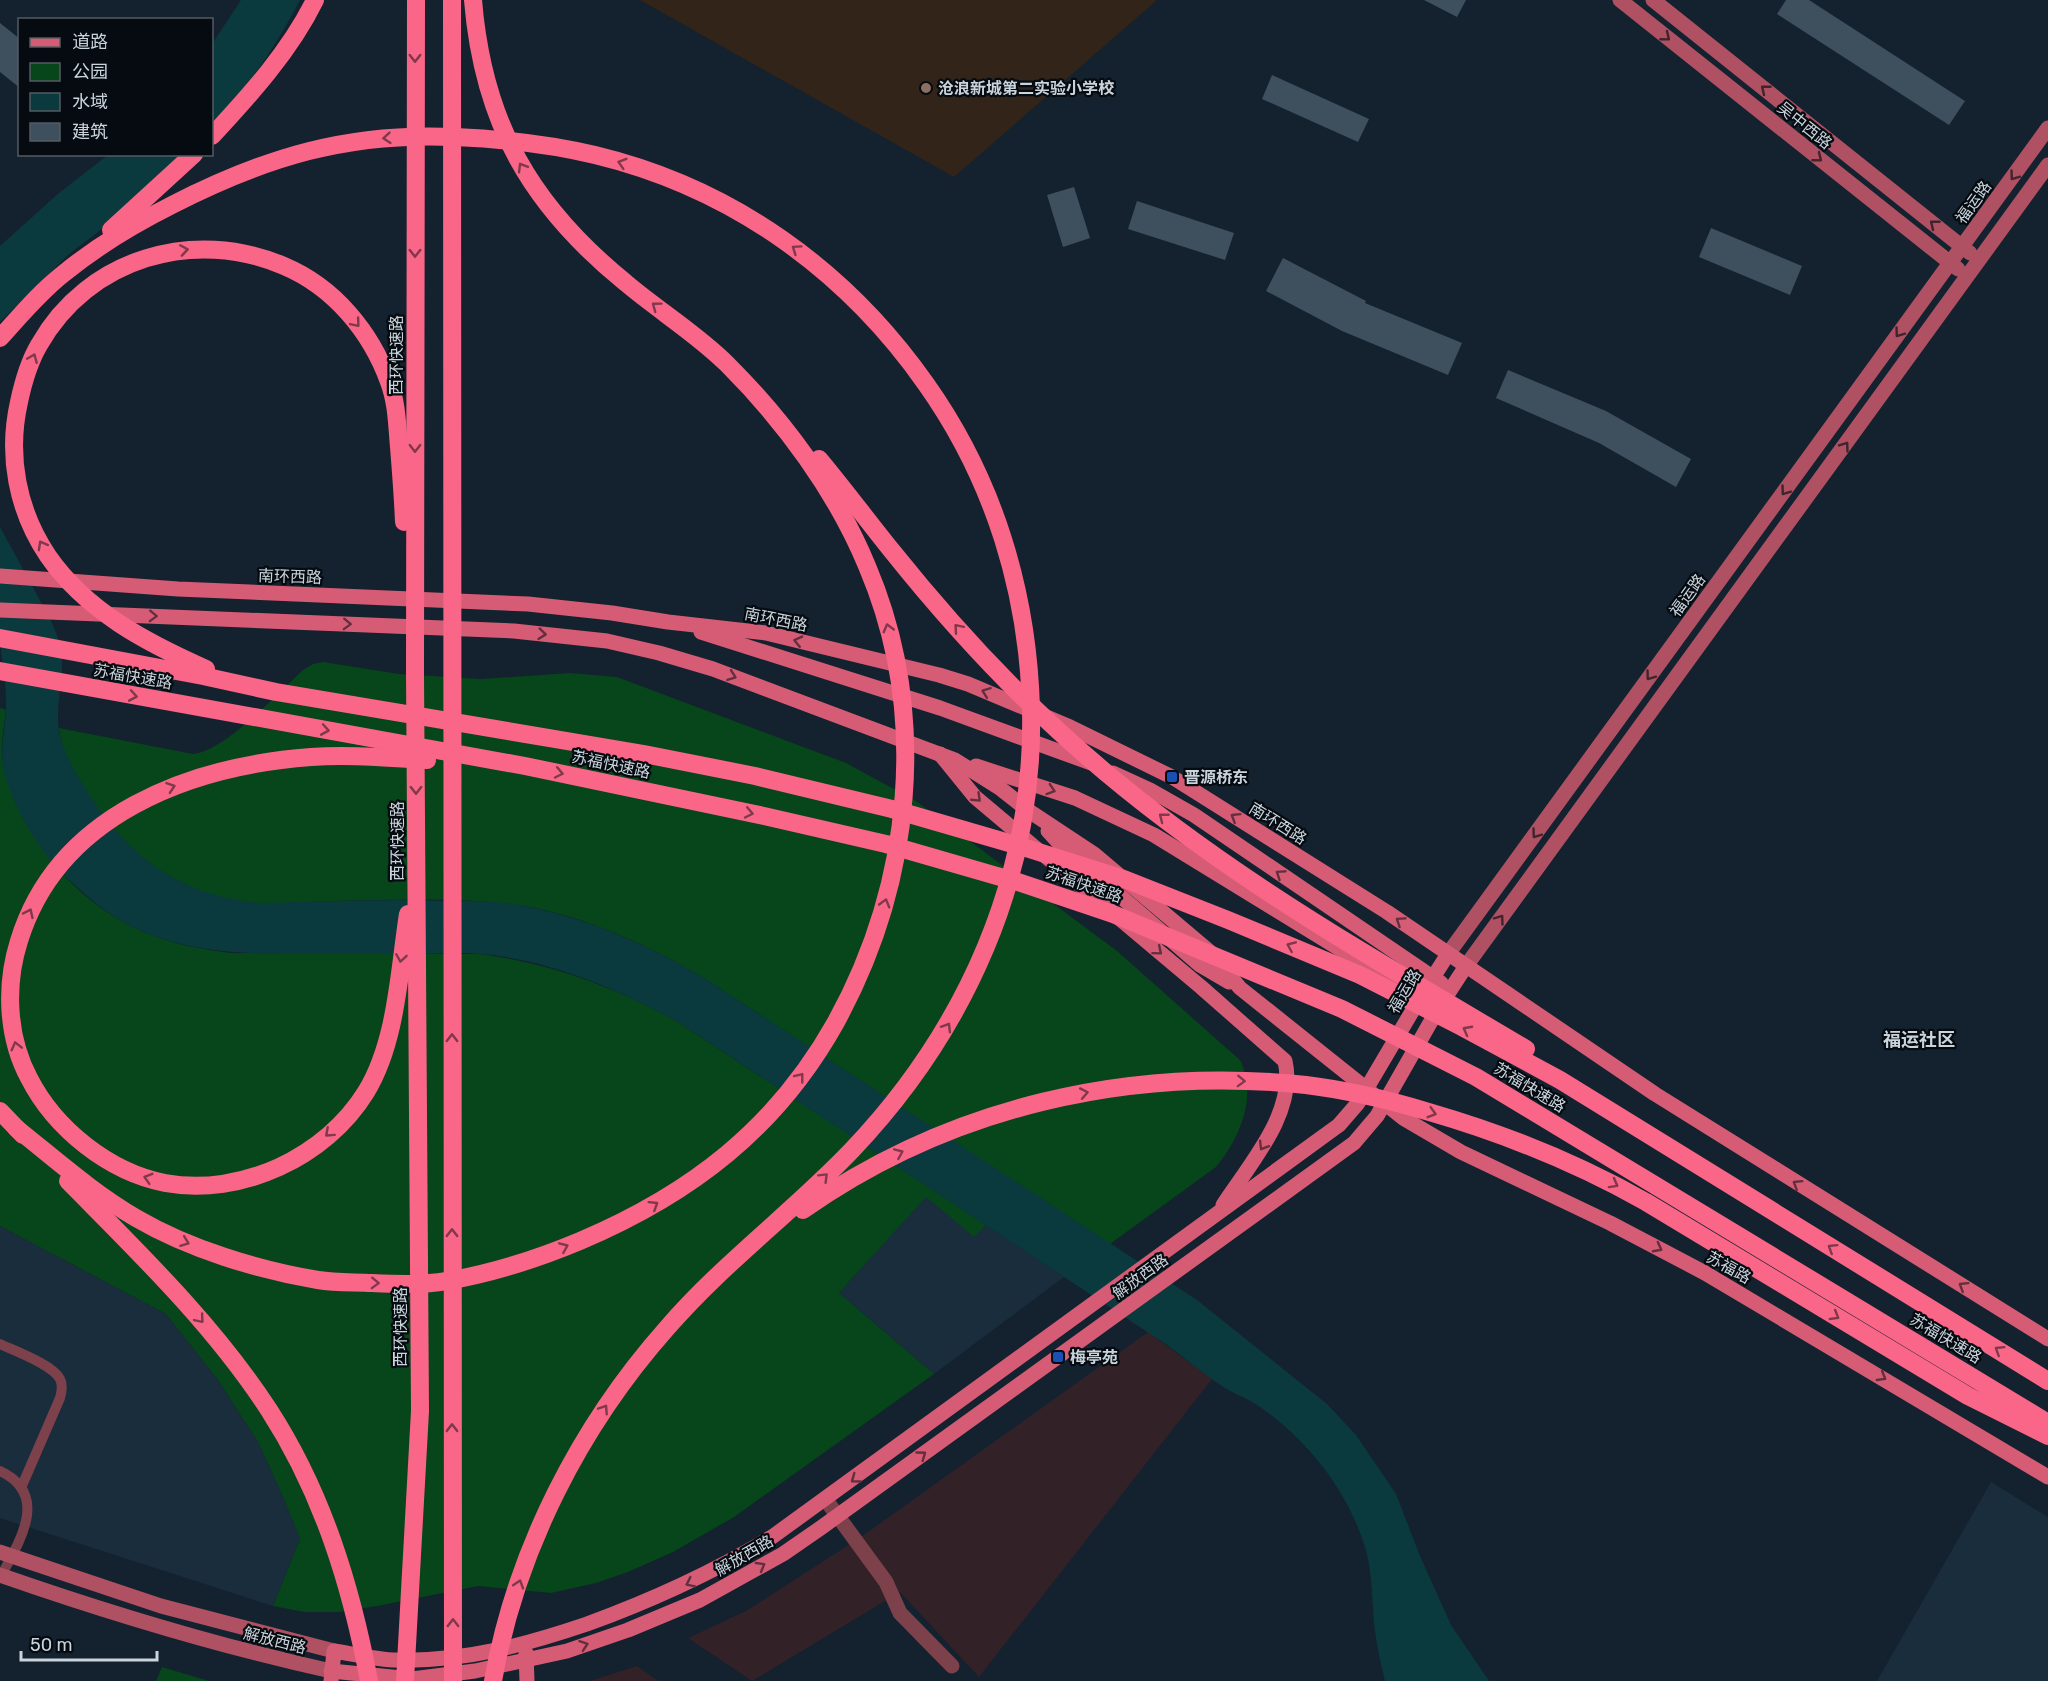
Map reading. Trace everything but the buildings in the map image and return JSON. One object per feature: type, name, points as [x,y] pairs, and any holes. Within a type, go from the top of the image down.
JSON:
[{"type":"highway","points":[[213,135],[273,65],[315,0]]},
{"type":"highway","name":"西环快速路","points":[[405,1681],[420,1411],[415,673],[416,0]]},
{"type":"highway","points":[[452,0],[464,1678]]},
{"type":"highway","points":[[473,0],[479,52],[485,80],[497,116],[510,146],[549,207],[567,229],[608,268],[726,362],[761,397],[817,457],[893,552],[985,659],[1057,730],[1105,772],[1185,835],[1259,887],[1572,1076],[1704,1169]]},
{"type":"highway","points":[[63,274],[107,242],[147,218],[241,172],[319,147],[399,137],[486,138],[540,144],[596,155],[645,170],[697,190],[766,228],[804,254],[841,285],[877,321],[907,357],[933,394],[972,460],[989,497],[1014,572],[1022,611],[1029,672],[1032,731],[1027,797],[1021,831],[997,921],[964,998],[933,1050],[879,1120],[852,1150],[691,1301],[665,1329],[611,1398],[587,1436],[554,1499],[523,1571],[492,1681]]},
{"type":"highway","points":[[0,338],[63,274],[192,156]]},
{"type":"highway","points":[[276,692],[229,677],[181,657],[144,639],[104,613],[71,582],[49,557],[31,523],[20,495],[13,452],[15,420],[28,371],[38,346],[66,309],[86,289],[112,273],[155,255],[207,248],[239,251],[276,262],[296,271],[334,298],[353,318],[370,342],[389,380],[395,404],[415,673]]},
{"type":"highway","points":[[16,1128],[107,1200],[138,1220],[180,1240],[270,1271],[324,1281],[393,1284],[438,1282],[474,1276],[513,1265],[583,1239],[646,1210],[682,1188],[720,1161],[754,1131],[804,1072],[824,1043],[867,959],[891,883],[904,809],[904,722],[892,642],[882,605],[862,555],[821,480],[766,407],[726,362]]},
{"type":"highway","name":"苏福快速路","points":[[0,638],[276,692],[621,750],[755,776],[903,812],[1124,879],[1360,975],[1560,1080],[2048,1381]]},
{"type":"highway","name":"苏福快速路","points":[[0,671],[525,766],[886,844],[1018,882],[1113,914],[1342,1009],[1476,1077],[2048,1423]]},
{"type":"highway","points":[[417,859],[391,1026],[384,1052],[365,1093],[340,1123],[308,1151],[275,1169],[233,1181],[206,1185],[166,1183],[120,1167],[96,1152],[57,1119],[41,1100],[19,1057],[14,1038],[11,995],[16,948],[23,925],[43,886],[80,844],[115,816],[158,792],[224,770],[257,762],[314,756],[363,756],[525,766]]},
{"type":"highway","points":[[743,1252],[849,1180],[891,1156],[1000,1114],[1050,1100],[1138,1084],[1220,1080],[1307,1085],[1400,1103],[1454,1119],[1542,1150],[1602,1177],[1968,1396],[2048,1436]]},
{"type":"highway","points":[[0,1111],[129,1241],[194,1312],[240,1369],[269,1410],[306,1476],[339,1560],[353,1606],[369,1681]]},
{"type":"main road","name":"吴中西路","points":[[1620,0],[1968,277]]},
{"type":"main road","name":"吴中西路","points":[[1653,0],[1980,260]]},
{"type":"main road","name":"福运路","points":[[1366,1089],[1448,954],[2048,128]]},
{"type":"main road","points":[[955,760],[1094,854],[1210,952],[1240,988],[1384,1104],[1438,1009],[1466,966],[2048,165]]},
{"type":"main road","name":"南环西路","points":[[0,576],[178,589],[528,604],[777,636],[939,675],[1020,705],[1172,777],[1387,912],[1466,966]]},
{"type":"main road","points":[[0,610],[514,631],[607,641],[659,653],[713,669],[955,760],[1075,798],[1154,835],[1438,1009]]},
{"type":"main road","points":[[668,622],[940,708],[1074,756],[1119,775],[1194,815],[1451,989]]},
{"type":"main road","points":[[940,754],[975,797],[1201,987],[1285,1061],[1288,1074],[1278,1117],[1260,1151],[1216,1215]]},
{"type":"main road","points":[[1466,966],[1655,1094],[2048,1340]]},
{"type":"main road","name":"解放西路","points":[[6,1554],[161,1606],[334,1651],[395,1660],[430,1660],[469,1656],[525,1644],[621,1612],[691,1582],[772,1537],[826,1500],[1339,1125],[1351,1113],[1366,1089]]},
{"type":"main road","name":"解放西路","points":[[1,1576],[155,1627],[331,1676],[464,1678],[567,1651],[700,1600],[783,1554],[1354,1143],[1367,1130],[1384,1104]]},
{"type":"main road","name":"苏福路","points":[[1384,1104],[1423,1131],[1461,1152],[1647,1242],[1760,1304],[2048,1477]]},
{"type":"main road","points":[[525,1644],[527,1681]]},
{"type":"main road","points":[[331,1676],[334,1651]]},
{"type":"main road","points":[[464,1678],[469,1656]]},
{"type":"street","points":[[826,1500],[886,1582],[900,1613],[952,1666]]},
{"type":"lane","points":[[0,1344],[49,1368],[60,1378],[62,1384],[60,1398],[21,1488]]},
{"type":"lane","points":[[0,1471],[10,1476],[28,1500],[27,1519],[21,1539],[6,1554],[1,1576]]},
{"type":"shaded area","name":"沧浪新城第二实验小学校","points":[[640,0],[1157,0],[954,177]]},
{"type":"shaded area","points":[[926,1196],[974,1236],[986,1225],[1064,1277],[934,1374],[839,1293]]},
{"type":"shaded area","points":[[0,1226],[166,1314],[218,1380],[258,1442],[300,1539],[273,1606],[0,1518]]},
{"type":"shaded area","points":[[1148,1332],[1212,1379],[979,1677],[900,1592],[752,1681],[688,1638],[746,1611],[861,1537]]},
{"type":"shaded area","points":[[1991,1482],[2048,1517],[2048,1681],[1877,1681]]},
{"type":"shaded area","points":[[637,1666],[658,1681],[590,1681]]},
{"type":"green space","points":[[323,662],[399,674],[481,679],[570,673],[617,677],[846,763],[916,801],[1117,951],[1240,1060],[1245,1074],[1247,1102],[1239,1130],[1225,1156],[1216,1167],[1110,1244],[704,978],[659,953],[586,922],[535,908],[510,904],[466,900],[256,903],[208,894],[166,874],[129,845],[98,809],[79,780],[64,750],[59,728],[193,754],[206,750],[236,732],[303,670],[313,664]]},
{"type":"green space","points":[[0,708],[6,710],[2,744],[4,767],[21,813],[47,855],[63,874],[80,891],[120,920],[175,943],[231,953],[480,954],[532,964],[582,978],[655,1009],[678,1022],[986,1225],[974,1237],[926,1197],[839,1293],[934,1374],[734,1517],[673,1552],[628,1572],[596,1583],[551,1593],[478,1586],[338,1612],[304,1612],[273,1606],[300,1539],[258,1442],[218,1380],[166,1314],[0,1226]]},
{"type":"green space","points":[[162,1667],[209,1681],[156,1681]]},
{"type":"water","points":[[241,0],[300,0],[259,67],[213,130],[213,42]]},
{"type":"water","points":[[107,156],[188,156],[124,212],[69,254],[0,322],[0,246],[59,193]]},
{"type":"water","points":[[0,527],[47,613],[60,645],[62,667],[58,725],[65,751],[80,780],[104,816],[139,854],[181,882],[204,892],[258,903],[377,900],[473,901],[505,903],[538,909],[612,932],[659,953],[704,978],[1197,1300],[1327,1404],[1356,1435],[1396,1494],[1420,1556],[1451,1625],[1489,1681],[1385,1681],[1378,1652],[1368,1559],[1358,1528],[1348,1506],[1323,1467],[1291,1432],[1273,1417],[1254,1403],[1230,1391],[1167,1345],[678,1022],[632,998],[583,978],[558,969],[507,957],[464,953],[223,951],[166,940],[112,916],[68,879],[47,856],[19,811],[7,780],[2,757],[6,700],[0,639]]},
{"type":"place","name":"沧浪新城第二实验小学校","points":[[926,88]]},
{"type":"place","name":"晋源桥东","points":[[1172,777]]},
{"type":"place","name":"梅亭苑","points":[[1058,1357]]},
{"type":"district","name":"福运社区","points":[[1919,1040]]}]
